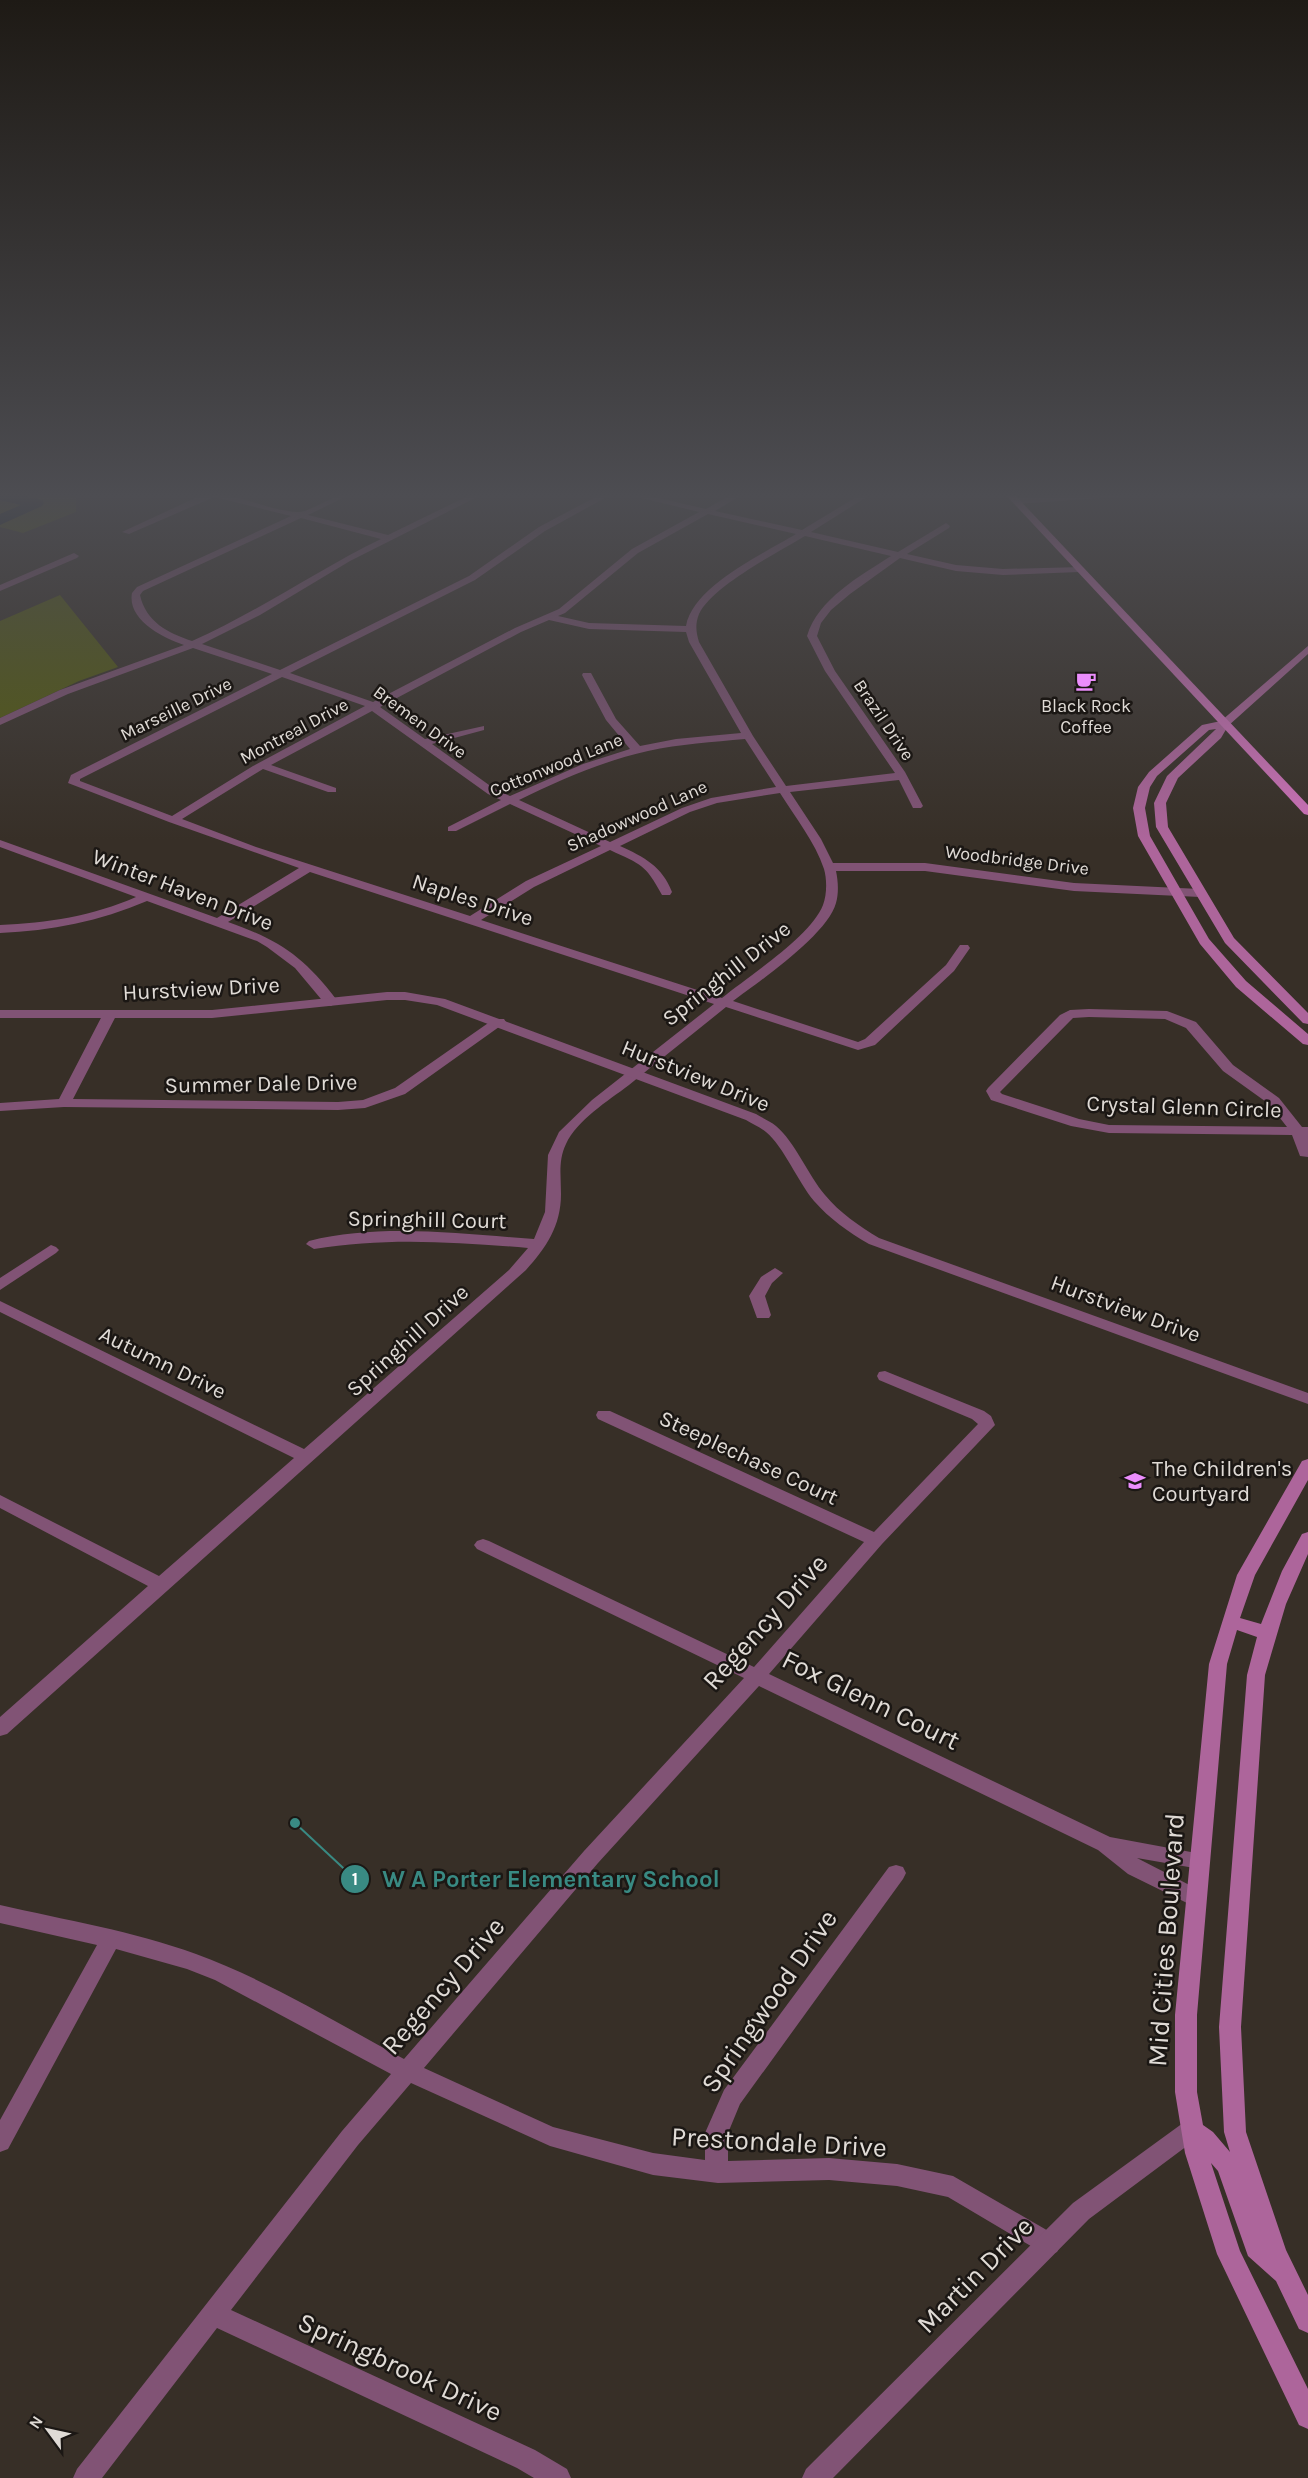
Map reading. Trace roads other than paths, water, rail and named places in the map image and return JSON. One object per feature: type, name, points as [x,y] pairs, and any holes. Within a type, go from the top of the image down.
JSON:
[{"type":"main road","points":[[1116,609],[1305,806]]},
{"type":"main road","points":[[1308,649],[1224,724],[1217,736],[1173,776],[1160,803],[1162,827],[1229,940],[1308,1020]]},
{"type":"main road","points":[[1224,724],[1202,730],[1163,764],[1144,787],[1139,808],[1144,836],[1204,941],[1241,984],[1308,1041]]},
{"type":"main road","name":"Mid Cities Boulevard","points":[[1308,1465],[1246,1575],[1218,1664],[1186,2015],[1186,2092],[1196,2153],[1229,2254],[1308,2416]]},
{"type":"main road","points":[[1308,1538],[1282,1588],[1256,1675],[1230,2027],[1235,2132],[1275,2253],[1308,2321]]},
{"type":"main road","points":[[1230,1621],[1267,1633]]},
{"type":"main road","points":[[1191,2130],[1205,2139],[1227,2165],[1256,2248],[1287,2277]]},
{"type":"street","name":"Bremen Drive","points":[[140,609],[163,634],[353,696],[375,707],[475,782],[509,801],[643,861],[655,870],[666,892]]},
{"type":"street","points":[[0,722],[74,688],[192,645],[264,609]]},
{"type":"street","name":"Marseille Drive","points":[[73,780],[412,609]]},
{"type":"street","name":"Montreal Drive","points":[[173,820],[213,793],[518,630],[565,609]]},
{"type":"street","points":[[548,617],[599,627],[690,629],[690,620],[697,609]]},
{"type":"street","name":"Brazil Drive","points":[[826,609],[814,624],[812,638],[828,668],[902,776],[917,806]]},
{"type":"street","name":"Springhill Drive","points":[[0,1730],[514,1273],[540,1244],[552,1212],[554,1165],[558,1146],[572,1127],[633,1074],[794,947],[818,924],[830,904],[832,895],[829,867],[815,839],[748,736],[694,642],[690,629]]},
{"type":"street","points":[[587,675],[611,720],[637,750]]},
{"type":"street","points":[[423,743],[480,728]]},
{"type":"street","name":"Cottonwood Lane","points":[[452,829],[581,769],[637,750],[682,742],[748,736]]},
{"type":"street","points":[[264,766],[332,790]]},
{"type":"street","name":"Shadowwood Lane","points":[[472,920],[530,884],[686,810],[715,800],[782,789],[902,776]]},
{"type":"street","name":"Naples Drive","points":[[73,780],[79,785],[173,820],[309,867],[854,1045],[865,1045],[950,968],[964,948]]},
{"type":"street","name":"Winter Haven Drive","points":[[0,843],[219,922],[280,948],[314,979],[331,1002]]},
{"type":"street","points":[[219,922],[309,867]]},
{"type":"street","name":"Woodbridge Drive","points":[[829,867],[925,867],[1074,886],[1200,893]]},
{"type":"street","points":[[0,929],[39,927],[80,920],[128,905],[148,896]]},
{"type":"street","name":"Hurstview Drive","points":[[0,1014],[212,1014],[369,997],[405,996],[440,1002],[751,1117],[771,1129],[826,1208],[851,1229],[867,1237],[1308,1399]]},
{"type":"street","points":[[64,1103],[110,1014]]},
{"type":"street","name":"Crystal Glenn Circle","points":[[1303,1131],[1162,1131],[1093,1127],[1002,1100],[996,1097],[993,1091],[1070,1014],[1167,1015],[1180,1019],[1197,1030],[1228,1068],[1274,1101],[1303,1131],[1305,1152]]},
{"type":"street","name":"Summer Dale Drive","points":[[0,1107],[64,1103],[327,1106],[365,1104],[400,1091],[499,1022]]},
{"type":"street","name":"Springhill Court","points":[[314,1244],[375,1236],[540,1244]]},
{"type":"street","points":[[0,1286],[51,1250]]},
{"type":"street","points":[[763,1315],[757,1296],[766,1280],[775,1273]]},
{"type":"street","name":"Autumn Drive","points":[[0,1306],[306,1457]]},
{"type":"street","name":"Regency Drive","points":[[86,2478],[350,2138],[591,1857],[757,1676],[876,1540],[987,1425],[985,1420],[978,1415],[885,1376]]},
{"type":"street","name":"Steeplechase Court","points":[[604,1415],[876,1540]]},
{"type":"street","points":[[0,1501],[161,1585]]},
{"type":"street","name":"Fox Glenn Court","points":[[483,1545],[1105,1844],[1135,1868],[1196,1898]]},
{"type":"street","name":"Fox Glenn Court","points":[[1105,1844],[1200,1861]]},
{"type":"street","name":"Springwood Drive","points":[[718,2172],[714,2146],[715,2131],[732,2097],[896,1873]]},
{"type":"street","name":"Prestondale Drive","points":[[0,1914],[111,1939],[190,1961],[223,1974],[407,2072],[550,2136],[653,2164],[718,2172],[829,2169],[897,2175],[953,2187],[1049,2244]]},
{"type":"street","points":[[0,2142],[111,1939]]},
{"type":"street","name":"Martin Drive","points":[[815,2478],[1081,2211],[1191,2130]]},
{"type":"street","name":"Springbrook Drive","points":[[214,2314],[526,2459],[558,2478]]},
{"type":"place","name":"Black Rock Coffee","points":[[1086,681]]},
{"type":"place","name":"The Children's Courtyard","points":[[1135,1481]]},
{"type":"place","name":"W A Porter Elementary School","points":[[295,1823]]}]
